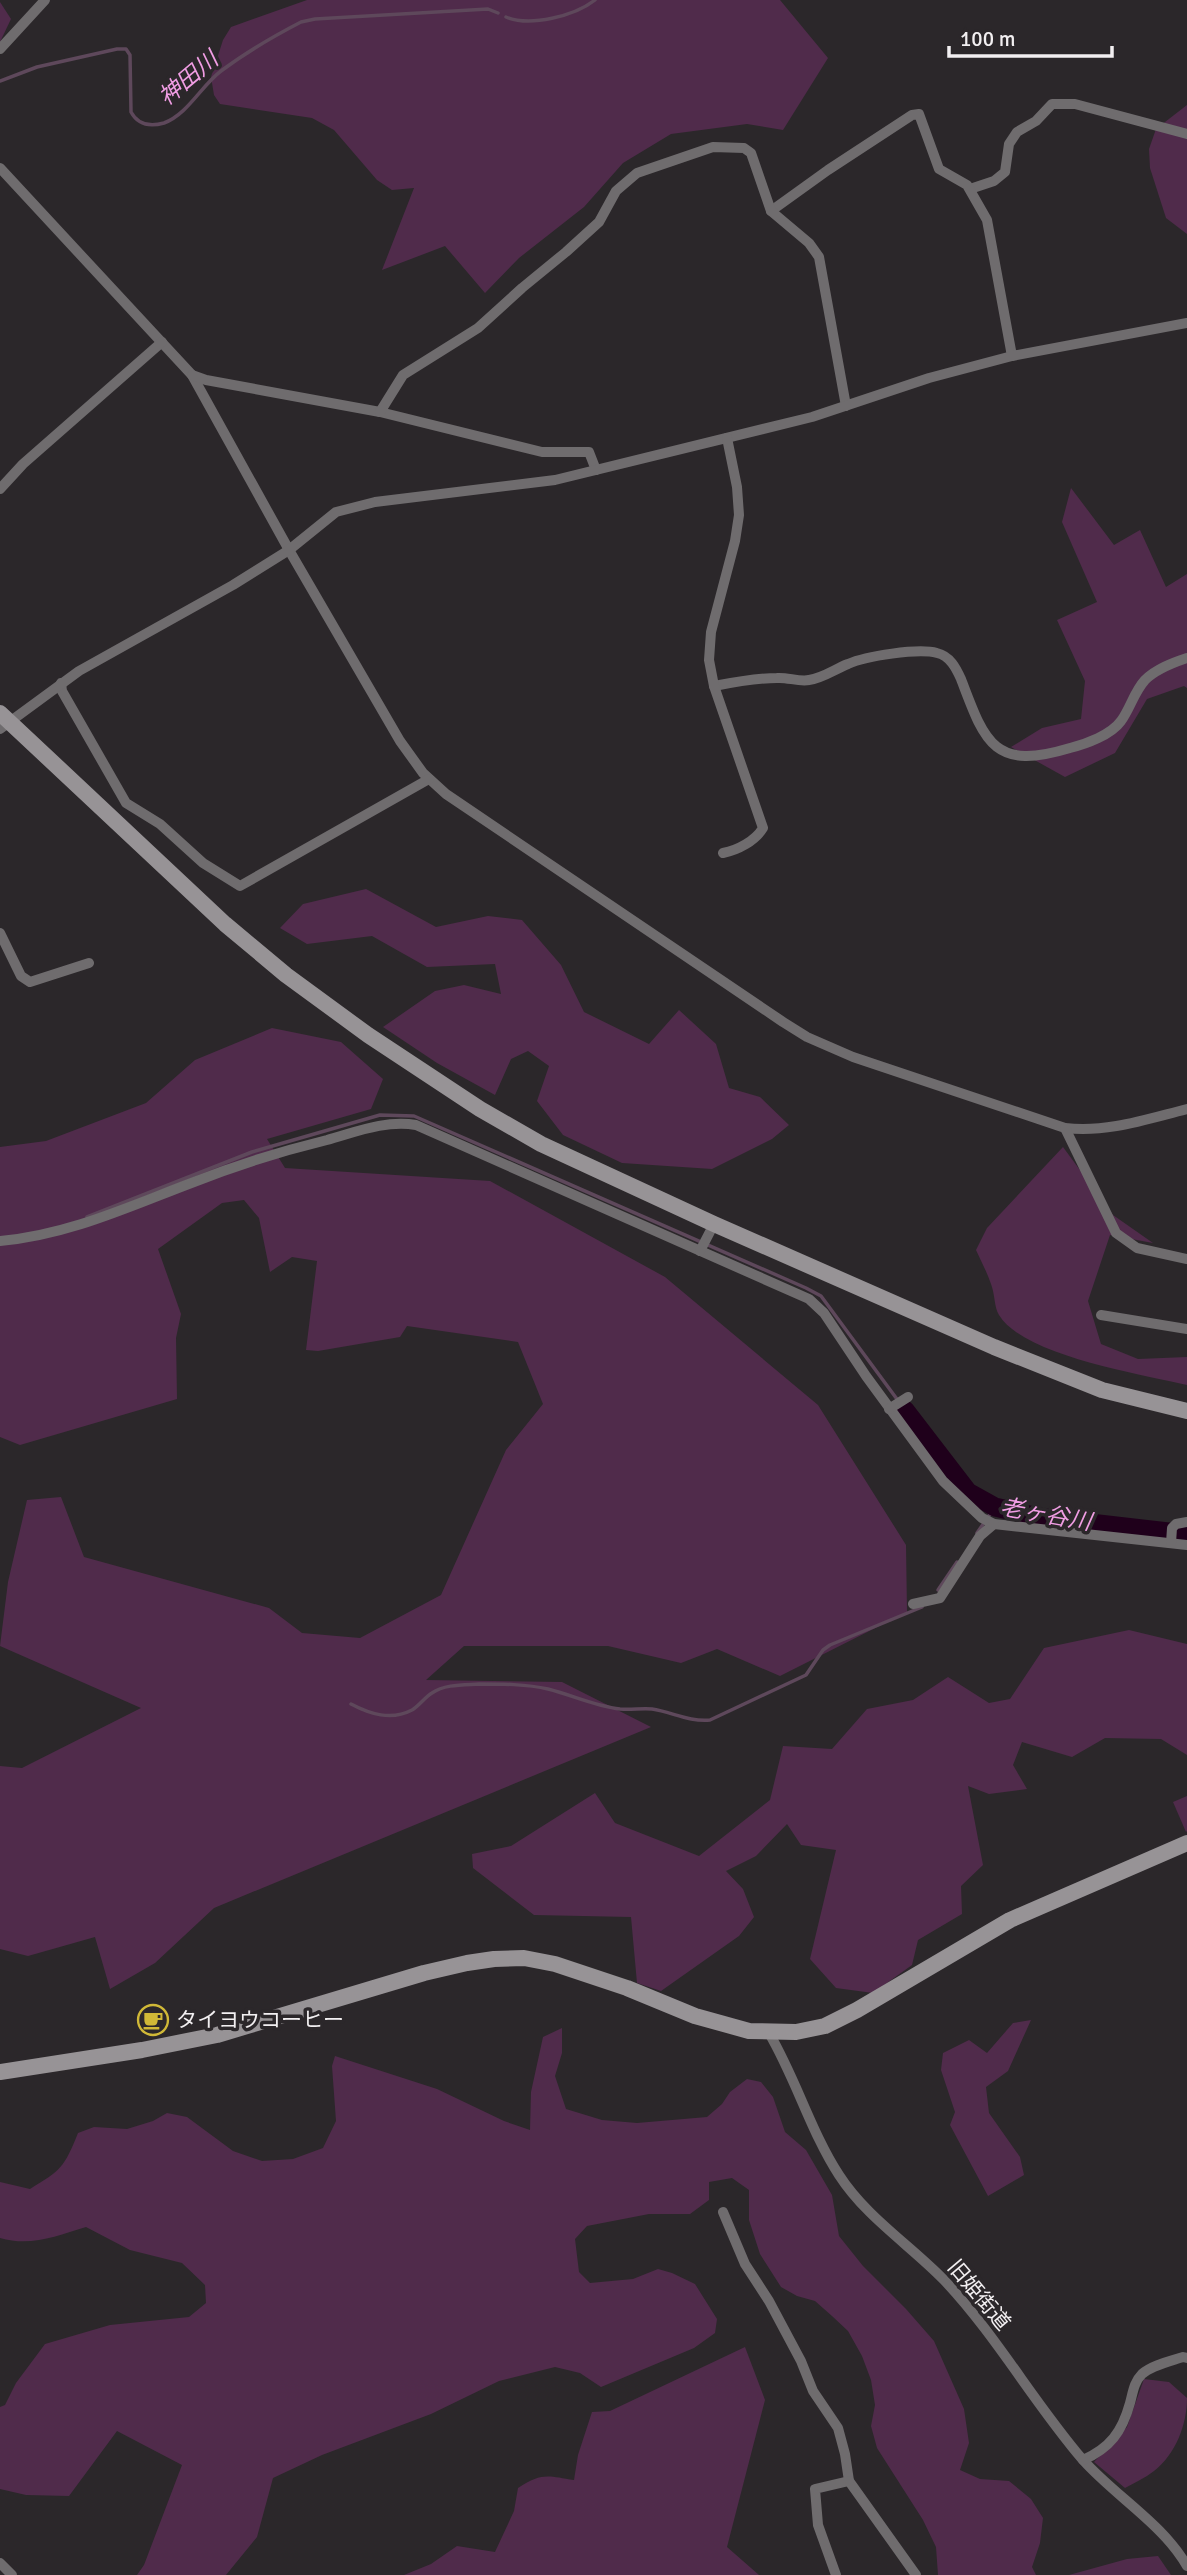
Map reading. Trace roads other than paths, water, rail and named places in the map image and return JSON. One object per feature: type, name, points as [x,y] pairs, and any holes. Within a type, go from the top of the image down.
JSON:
[{"type":"street","points":[[0,49],[44,0]]},
{"type":"street","points":[[970,189],[994,181],[1004,172],[1009,144],[1017,132],[1035,121],[1052,104],[1075,104],[1187,134]]},
{"type":"street","points":[[771,211],[828,170],[912,115],[919,114],[939,169],[967,185],[987,220],[1012,356]]},
{"type":"street","points":[[380,412],[403,375],[478,328],[599,222],[616,191],[637,173],[713,147],[744,148],[751,153],[771,211],[809,243],[819,257],[846,406]]},
{"type":"street","points":[[0,168],[192,374],[289,550],[400,741],[429,779],[446,794],[807,1037],[853,1057],[1066,1128],[1109,1128],[1187,1110]]},
{"type":"street","points":[[1187,323],[1012,356],[929,378],[812,417],[555,480],[375,502],[336,512],[289,550],[61,683],[3,721],[225,924],[286,975],[368,1035],[480,1110],[541,1144],[712,1229],[1090,1386],[1187,1411]]},
{"type":"street","points":[[0,489],[23,464],[162,342]]},
{"type":"street","points":[[192,374],[206,380],[380,412],[542,452],[589,452],[596,470]]},
{"type":"street","points":[[723,853],[751,841],[763,828],[714,686],[709,660],[711,632],[729,566],[739,515],[737,487],[727,438]]},
{"type":"street","points":[[714,686],[759,679],[808,681],[849,663],[884,655],[937,653],[949,659],[957,670],[976,720],[992,746],[1010,755],[1026,757],[1070,748],[1109,732],[1119,723],[1146,680],[1164,666],[1187,658]]},
{"type":"street","points":[[61,683],[62,691],[126,803],[160,824],[202,863],[240,886],[429,779]]},
{"type":"street","points":[[0,933],[21,976],[30,982],[89,963]]},
{"type":"street","points":[[0,1241],[32,1238],[69,1229],[197,1180],[308,1144],[386,1124],[416,1125],[809,1299],[824,1313],[889,1409],[943,1480],[989,1521],[1187,1545]]},
{"type":"street","points":[[1066,1128],[1116,1233],[1138,1248],[1187,1259]]},
{"type":"street","points":[[701,1249],[712,1229]]},
{"type":"street","points":[[1101,1315],[1187,1329]]},
{"type":"street","points":[[889,1409],[908,1397]]},
{"type":"street","points":[[913,1604],[940,1598],[989,1521]]},
{"type":"street","points":[[1171,1543],[1172,1528],[1182,1523]]},
{"type":"street","points":[[0,2072],[142,2050],[217,2035],[424,1973],[495,1959],[524,1958],[555,1964],[627,1988],[695,2016],[749,2031],[796,2032],[825,2026],[857,2010],[1010,1920],[1187,1843]]},
{"type":"street","name":"旧姫街道","points":[[769,2033],[796,2084],[820,2142],[841,2178],[859,2201],[944,2280],[1083,2460],[1148,2521],[1182,2557],[1187,2566]]},
{"type":"street","points":[[723,2212],[745,2264],[776,2313],[813,2391],[838,2428],[849,2480],[916,2575]]},
{"type":"street","points":[[1083,2460],[1102,2451],[1115,2436],[1125,2421],[1135,2381],[1145,2371],[1183,2357],[1187,2358]]},
{"type":"street","points":[[836,2575],[818,2525],[815,2489],[849,2480]]},
{"type":"street","points":[[0,2563],[12,2575]]},
{"type":"waterway","name":"神田川","points":[[506,17],[527,21],[552,18],[576,11],[595,0]]},
{"type":"waterway","name":"神田川","points":[[0,81],[37,67],[126,49],[130,55],[131,112],[141,122],[159,124],[173,119],[230,64],[301,22],[488,9],[498,13]]},
{"type":"waterway","points":[[87,1217],[252,1152],[380,1115],[414,1116],[821,1296],[905,1410]]},
{"type":"waterway","name":"老ヶ谷川","points":[[905,1410],[968,1492],[995,1507],[1038,1517],[1187,1534]]},
{"type":"waterway","points":[[977,1533],[995,1507]]},
{"type":"waterway","points":[[938,1590],[957,1562]]},
{"type":"waterway","points":[[351,1704],[388,1716],[412,1710],[429,1695],[443,1688],[479,1684],[514,1685],[548,1689],[611,1708],[652,1709],[688,1718],[710,1720],[806,1675],[823,1650],[830,1645],[922,1607]]},
{"type":"place","name":"タイヨウコーヒー","points":[[153,2020]]}]
